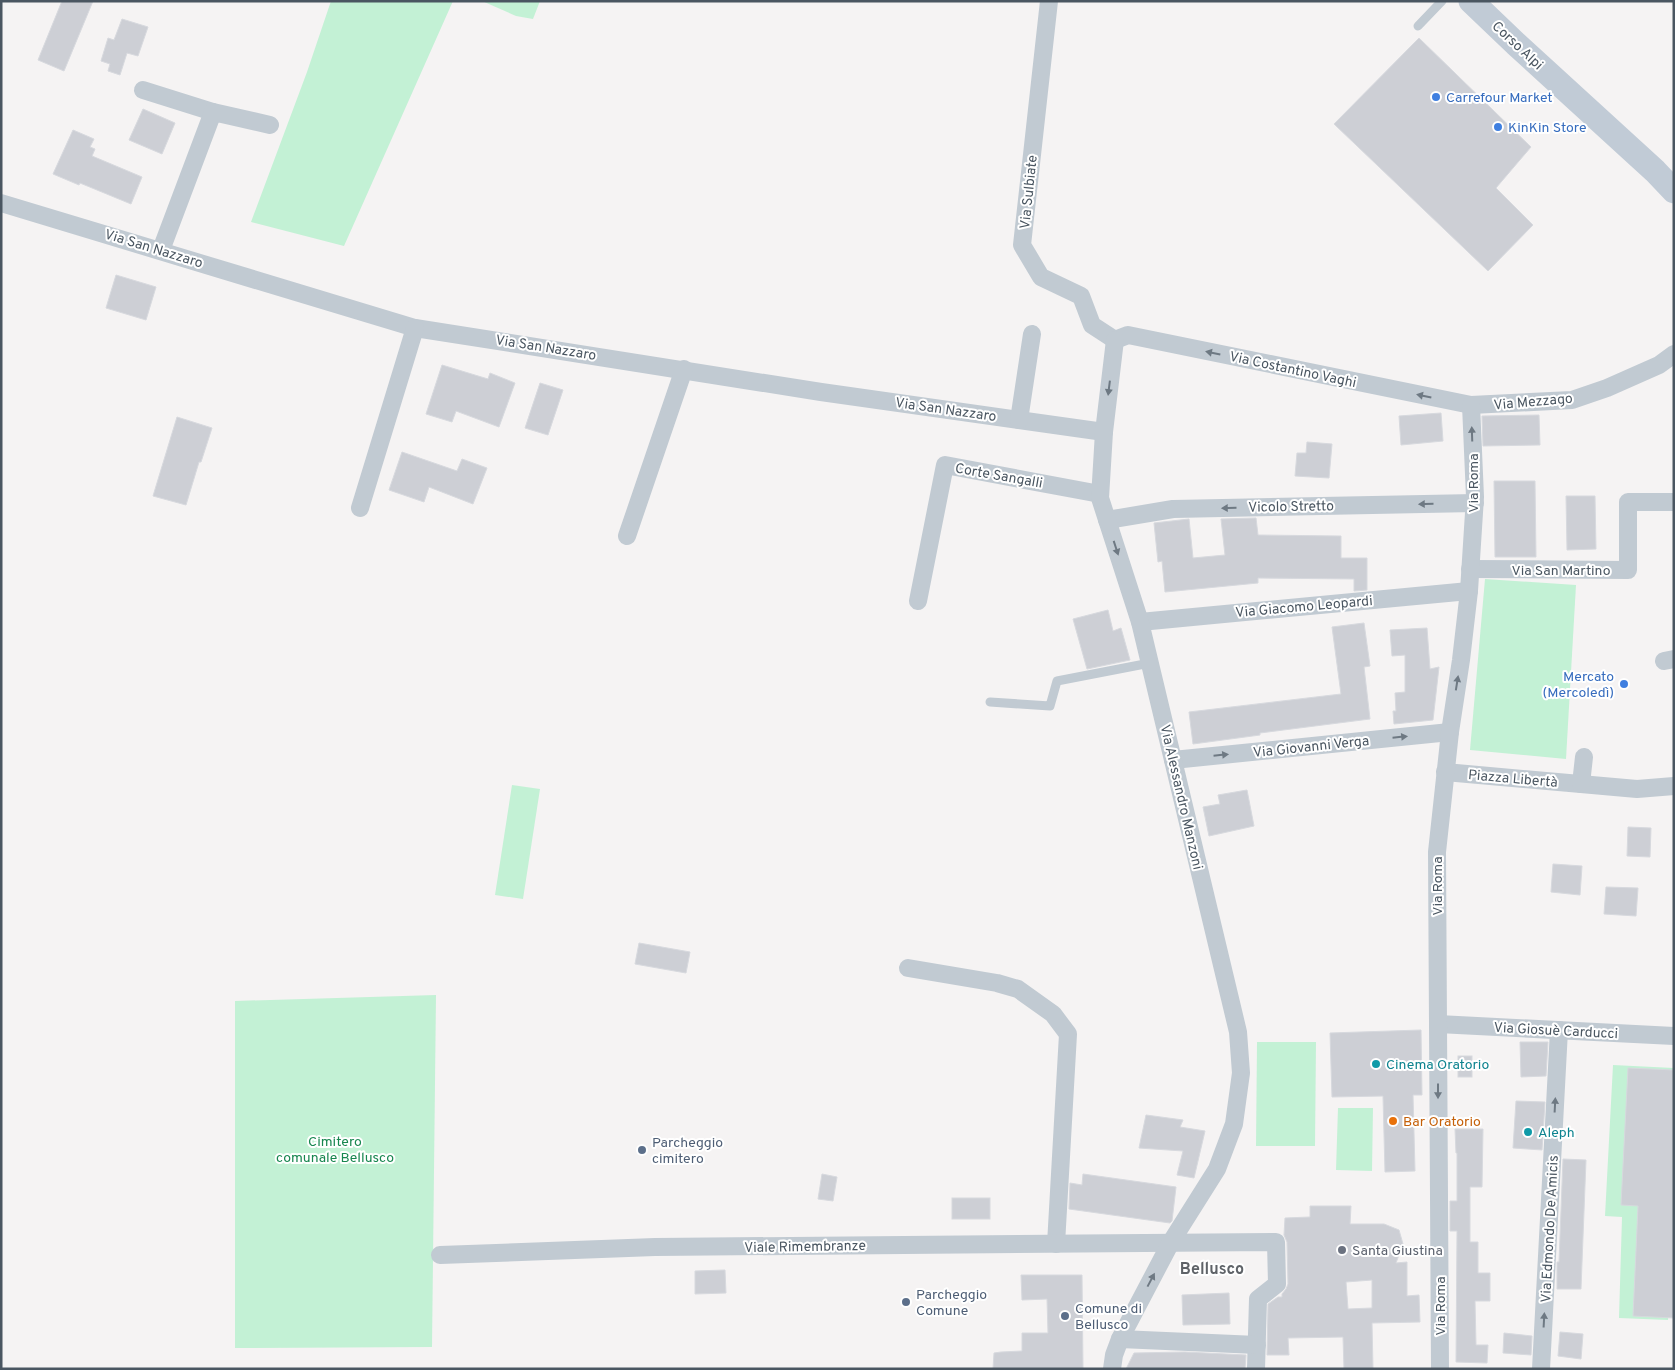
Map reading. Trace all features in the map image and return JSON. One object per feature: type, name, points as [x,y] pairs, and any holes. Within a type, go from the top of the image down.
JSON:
[{"type":"main road","name":"Corso Alpi","points":[[1472,1],[1516,44],[1655,171],[1674,191]]},
{"type":"street","name":"Via Sulbiate","points":[[1049,1],[1022,245],[1041,277],[1080,296],[1092,325],[1115,340]]},
{"type":"street","points":[[143,90],[214,112],[270,125]]},
{"type":"street","points":[[160,250],[214,112]]},
{"type":"street","name":"Via San Nazzaro","points":[[1,203],[415,328],[831,393],[1104,432]]},
{"type":"street","points":[[360,508],[415,328]]},
{"type":"street","points":[[1019,420],[1032,334]]},
{"type":"street","name":"Via Costantino Vaghi","points":[[1115,340],[1128,335],[1471,406]]},
{"type":"street","name":"Via Alessandro Manzoni","points":[[1115,340],[1104,432],[1100,498],[1140,622],[1238,1032],[1241,1073],[1234,1124],[1217,1169],[1171,1242],[1115,1354]]},
{"type":"street","name":"Via Mezzago","points":[[1471,406],[1572,400],[1607,388],[1660,365],[1674,354]]},
{"type":"street","points":[[627,536],[684,370]]},
{"type":"street","name":"Via Roma","points":[[1440,1369],[1437,852],[1445,772],[1469,591],[1475,503],[1471,406]]},
{"type":"street","name":"Corte Sangalli","points":[[918,600],[945,465],[1100,494]]},
{"type":"street","name":"Via San Martino","points":[[1470,569],[1628,570],[1628,502],[1674,502]]},
{"type":"street","name":"Vicolo Stretto","points":[[1107,520],[1172,509],[1475,503]]},
{"type":"street","name":"Via Giacomo Leopardi","points":[[1140,622],[1469,591]]},
{"type":"street","name":"Via Giovanni Verga","points":[[1173,760],[1450,732]]},
{"type":"street","points":[[1581,784],[1584,757]]},
{"type":"street","name":"Piazza Libertà","points":[[1445,772],[1637,788],[1674,786]]},
{"type":"street","points":[[908,968],[997,983],[1018,989],[1053,1014],[1068,1034],[1056,1244]]},
{"type":"street","name":"Via Giosuè Carducci","points":[[1438,1024],[1674,1036]]},
{"type":"street","name":"Via Edmondo De Amicis","points":[[1541,1369],[1560,1030]]},
{"type":"street","name":"Viale Rimembranze","points":[[440,1255],[655,1247],[1276,1242],[1276,1284],[1258,1299],[1257,1345]]},
{"type":"street","points":[[1115,1354],[1257,1345],[1256,1369]]},
{"type":"lane","points":[[1418,26],[1442,1]]},
{"type":"lane","points":[[990,702],[1050,706],[1057,681],[1150,663]]},
{"type":"green space","points":[[331,1],[453,1],[344,246],[251,222],[307,72]]},
{"type":"green space","points":[[482,1],[540,1],[533,19],[516,16]]},
{"type":"green space","points":[[1485,579],[1576,585],[1566,759],[1470,750]]},
{"type":"green space","points":[[512,785],[540,789],[523,899],[495,895]]},
{"type":"green space","name":"Cimitero comunale Bellusco","points":[[436,995],[432,1347],[235,1348],[235,1001]]},
{"type":"green space","points":[[1257,1042],[1316,1042],[1315,1146],[1256,1146]]},
{"type":"green space","points":[[1613,1065],[1674,1068],[1674,1280],[1671,1280],[1668,1320],[1619,1318],[1622,1217],[1605,1216]]},
{"type":"green space","points":[[1338,1108],[1373,1108],[1372,1171],[1336,1170]]},
{"type":"building","points":[[62,1],[93,1],[64,71],[38,60]]},
{"type":"building","points":[[122,19],[148,27],[138,56],[127,53],[120,75],[108,71],[110,64],[101,61],[108,38],[114,40]]},
{"type":"building","points":[[1419,38],[1531,147],[1496,188],[1533,225],[1488,271],[1334,124]]},
{"type":"building","points":[[143,109],[175,123],[162,154],[129,140]]},
{"type":"building","points":[[73,130],[94,139],[90,147],[95,149],[92,156],[142,177],[131,204],[53,174]]},
{"type":"building","points":[[116,275],[156,287],[146,320],[106,308]]},
{"type":"building","points":[[442,365],[488,379],[490,373],[515,383],[499,427],[456,411],[452,422],[426,414]]},
{"type":"building","points":[[540,383],[563,390],[548,435],[525,428]]},
{"type":"building","points":[[1441,413],[1443,441],[1401,445],[1399,416]]},
{"type":"building","points":[[1539,415],[1540,445],[1483,446],[1482,416]]},
{"type":"building","points":[[177,417],[212,428],[186,505],[153,496]]},
{"type":"building","points":[[1307,442],[1332,444],[1329,478],[1295,476],[1297,453],[1306,453]]},
{"type":"building","points":[[402,452],[457,471],[462,459],[487,468],[473,504],[429,487],[424,502],[389,490]]},
{"type":"building","points":[[1494,481],[1535,481],[1536,557],[1495,557]]},
{"type":"building","points":[[1566,496],[1595,496],[1596,549],[1567,550]]},
{"type":"building","points":[[1256,518],[1258,535],[1341,536],[1341,558],[1367,558],[1367,590],[1354,591],[1354,579],[1258,578],[1258,583],[1165,592],[1162,561],[1158,562],[1154,523],[1189,519],[1193,558],[1225,555],[1221,519]]},
{"type":"building","points":[[1108,610],[1113,631],[1121,628],[1130,660],[1087,669],[1073,619]]},
{"type":"building","points":[[1364,623],[1370,666],[1364,667],[1370,719],[1260,733],[1260,735],[1193,744],[1189,712],[1341,694],[1332,627]]},
{"type":"building","points":[[1427,628],[1430,669],[1439,667],[1433,720],[1394,724],[1393,711],[1396,711],[1395,693],[1405,692],[1405,655],[1392,656],[1390,630]]},
{"type":"building","points":[[1247,790],[1254,826],[1209,836],[1203,807],[1220,804],[1218,795]]},
{"type":"building","points":[[1628,827],[1651,828],[1650,857],[1627,856]]},
{"type":"building","points":[[1553,864],[1582,866],[1580,895],[1551,892]]},
{"type":"building","points":[[1606,887],[1638,888],[1636,916],[1604,914]]},
{"type":"building","points":[[639,943],[690,952],[686,973],[635,964]]},
{"type":"building","name":"Cinema Oratorio","points":[[1421,1030],[1422,1095],[1413,1095],[1415,1171],[1385,1172],[1383,1096],[1332,1097],[1330,1033]]},
{"type":"building","points":[[1520,1042],[1548,1042],[1546,1076],[1521,1077]]},
{"type":"building","points":[[1458,1056],[1472,1056],[1472,1077],[1458,1077]]},
{"type":"building","points":[[1628,1068],[1674,1070],[1674,1318],[1633,1316],[1638,1206],[1621,1205]]},
{"type":"building","points":[[1516,1101],[1545,1102],[1542,1150],[1513,1148]]},
{"type":"building","points":[[1146,1115],[1183,1120],[1180,1127],[1205,1131],[1194,1178],[1177,1175],[1183,1151],[1139,1148]]},
{"type":"building","points":[[1455,1129],[1483,1129],[1482,1187],[1470,1187],[1470,1242],[1478,1242],[1478,1273],[1490,1273],[1490,1301],[1475,1301],[1476,1345],[1488,1345],[1487,1363],[1456,1362],[1457,1231],[1450,1231],[1450,1201],[1457,1201]]},
{"type":"building","points":[[1563,1159],[1586,1160],[1581,1289],[1557,1289]]},
{"type":"building","points":[[822,1174],[837,1177],[833,1201],[818,1199]]},
{"type":"building","points":[[1083,1174],[1176,1187],[1172,1221],[1170,1223],[1069,1209],[1070,1183],[1082,1185]]},
{"type":"building","points":[[952,1198],[990,1198],[990,1219],[952,1219]]},
{"type":"building","points":[[1310,1206],[1351,1206],[1350,1224],[1384,1224],[1399,1230],[1403,1244],[1396,1263],[1407,1262],[1407,1296],[1419,1295],[1420,1322],[1372,1323],[1373,1369],[1344,1369],[1343,1337],[1288,1338],[1289,1355],[1267,1355],[1268,1304],[1278,1297],[1282,1297],[1288,1284],[1287,1242],[1284,1235],[1285,1218],[1310,1217]],"holes":[[[1372,1280],[1372,1308],[1348,1309],[1346,1282]]]},
{"type":"building","points":[[725,1270],[726,1293],[695,1294],[695,1271]]},
{"type":"building","name":"Comune di Bellusco","points":[[1021,1275],[1082,1275],[1083,1369],[993,1369],[994,1353],[1022,1351],[1022,1333],[1048,1333],[1047,1299],[1022,1300]]},
{"type":"building","points":[[1229,1293],[1230,1324],[1183,1325],[1182,1295]]},
{"type":"building","points":[[1560,1332],[1583,1334],[1581,1359],[1558,1356]]},
{"type":"building","points":[[1504,1333],[1532,1336],[1531,1355],[1503,1353]]},
{"type":"building","points":[[1185,1352],[1246,1355],[1245,1369],[1126,1369],[1134,1353]]},
{"type":"place","name":"Carrefour Market","points":[[1436,97]]},
{"type":"place","name":"KinKin Store","points":[[1498,127]]},
{"type":"place","name":"Mercato (Mercoledì)","points":[[1624,684]]},
{"type":"place","name":"Cinema Oratorio","points":[[1376,1064]]},
{"type":"place","name":"Bar Oratorio","points":[[1393,1121]]},
{"type":"place","name":"Aleph","points":[[1528,1132]]},
{"type":"place","name":"Parcheggio cimitero","points":[[642,1150]]},
{"type":"place","name":"Santa Giustina","points":[[1342,1250]]},
{"type":"place","name":"Parcheggio Comune","points":[[906,1302]]},
{"type":"place","name":"Comune di Bellusco","points":[[1065,1316]]},
{"type":"district","name":"Bellusco","points":[[1212,1268]]}]
